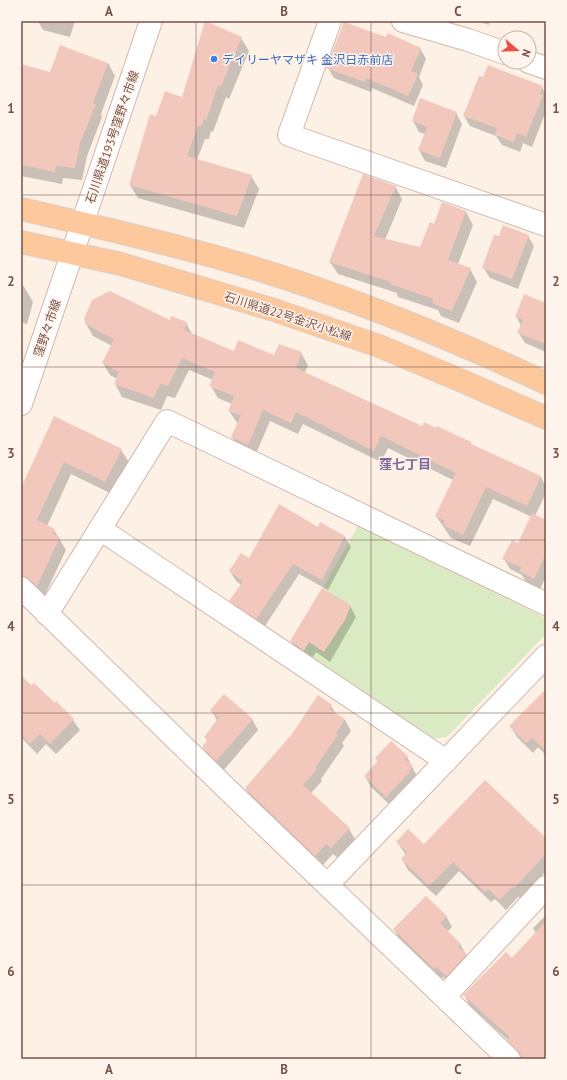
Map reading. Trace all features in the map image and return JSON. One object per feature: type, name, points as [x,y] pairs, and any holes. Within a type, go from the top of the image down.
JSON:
[{"type":"main road","points":[[21,209],[230,261],[305,285],[466,345],[546,383]]},
{"type":"main road","name":"石川県道22号金沢小松線","points":[[21,242],[122,264],[274,310],[379,346],[462,380],[546,418]]},
{"type":"street","name":"石川県道193号窪野々市線","points":[[74,253],[151,21]]},
{"type":"street","points":[[330,21],[289,135],[546,225]]},
{"type":"street","points":[[403,21],[497,50]]},
{"type":"street","name":"窪野々市線","points":[[21,404],[26,374],[74,253]]},
{"type":"street","points":[[47,614],[167,421],[546,604]]},
{"type":"street","points":[[100,529],[446,760]]},
{"type":"street","points":[[21,588],[226,788],[445,996],[509,1059]]},
{"type":"street","points":[[328,884],[546,656]]},
{"type":"street","points":[[445,996],[546,887]]},
{"type":"green space","points":[[358,526],[546,618],[546,634],[447,737],[430,739],[291,644]]},
{"type":"building","points":[[205,21],[242,37],[221,86],[218,85],[206,120],[204,119],[201,126],[198,126],[187,156],[252,175],[237,216],[129,185],[150,114],[156,116],[165,91],[182,97]]},
{"type":"building","points":[[344,22],[386,37],[388,33],[421,48],[411,71],[418,74],[408,96],[366,78],[365,82],[326,68]]},
{"type":"building","points":[[60,45],[108,63],[93,103],[96,104],[80,143],[75,168],[56,166],[55,172],[21,165],[21,64],[50,72]]},
{"type":"building","points":[[488,65],[497,68],[497,70],[501,70],[543,86],[540,94],[543,95],[526,137],[517,133],[514,142],[495,135],[497,128],[463,116],[479,76],[483,77]]},
{"type":"building","points":[[420,98],[457,112],[440,158],[418,150],[427,127],[412,121]]},
{"type":"building","points":[[363,174],[396,186],[374,236],[420,247],[430,222],[434,224],[442,202],[466,211],[448,260],[471,268],[452,311],[432,303],[434,299],[390,284],[391,282],[329,262]]},
{"type":"building","points":[[503,225],[529,235],[512,279],[482,268],[494,235],[499,236]]},
{"type":"building","points":[[110,291],[170,320],[171,316],[187,322],[184,330],[234,351],[238,340],[274,355],[279,344],[302,352],[296,368],[422,426],[424,422],[436,428],[437,426],[471,442],[471,444],[541,476],[527,506],[486,487],[463,535],[443,525],[445,521],[435,516],[456,473],[381,436],[374,451],[296,412],[291,423],[263,410],[248,445],[231,437],[241,415],[228,411],[234,396],[209,386],[215,372],[182,358],[168,386],[160,384],[154,398],[114,384],[119,372],[102,363],[114,339],[85,324],[86,320],[84,319],[92,300]]},
{"type":"building","points":[[524,294],[546,303],[546,344],[517,333],[523,320],[515,317]]},
{"type":"building","points":[[54,416],[122,449],[105,482],[64,462],[37,520],[55,529],[53,534],[60,537],[37,586],[29,579],[21,575],[21,488]]},
{"type":"building","points":[[279,504],[318,527],[320,522],[345,536],[322,580],[293,564],[256,619],[229,601],[243,581],[229,571],[241,553],[249,558]]},
{"type":"building","points":[[532,513],[546,520],[546,554],[534,579],[519,571],[521,567],[502,559],[512,540],[518,543]]},
{"type":"building","points":[[322,588],[351,605],[345,620],[324,652],[309,642],[304,651],[290,641]]},
{"type":"building","points":[[21,675],[31,685],[34,683],[55,703],[56,701],[74,719],[50,744],[40,734],[30,744],[21,734]]},
{"type":"building","points":[[546,689],[546,751],[532,738],[526,743],[509,726]]},
{"type":"building","points":[[224,694],[253,719],[216,761],[202,747],[208,740],[204,737],[219,718],[210,710]]},
{"type":"building","points":[[318,695],[332,705],[329,709],[345,719],[336,733],[338,735],[315,768],[317,769],[303,785],[350,828],[331,848],[326,844],[315,856],[245,788],[292,734]]},
{"type":"building","points":[[391,741],[408,756],[405,759],[413,766],[409,771],[410,772],[386,797],[364,776],[378,761],[375,758]]},
{"type":"building","points":[[485,780],[546,838],[546,854],[514,888],[512,887],[500,900],[488,889],[485,892],[453,862],[429,886],[401,859],[407,852],[396,842],[408,829],[424,844]]},
{"type":"building","points":[[426,896],[447,916],[440,923],[461,944],[458,947],[467,954],[447,976],[436,967],[434,969],[393,929]]},
{"type":"building","points":[[546,921],[546,1059],[524,1059],[507,1040],[510,1037],[463,995],[506,952],[512,958]]},
{"type":"place","name":"デイリーヤマザキ 金沢日赤前店","points":[[214,59]]},
{"type":"district","name":"窪七丁目","points":[[405,464]]}]
